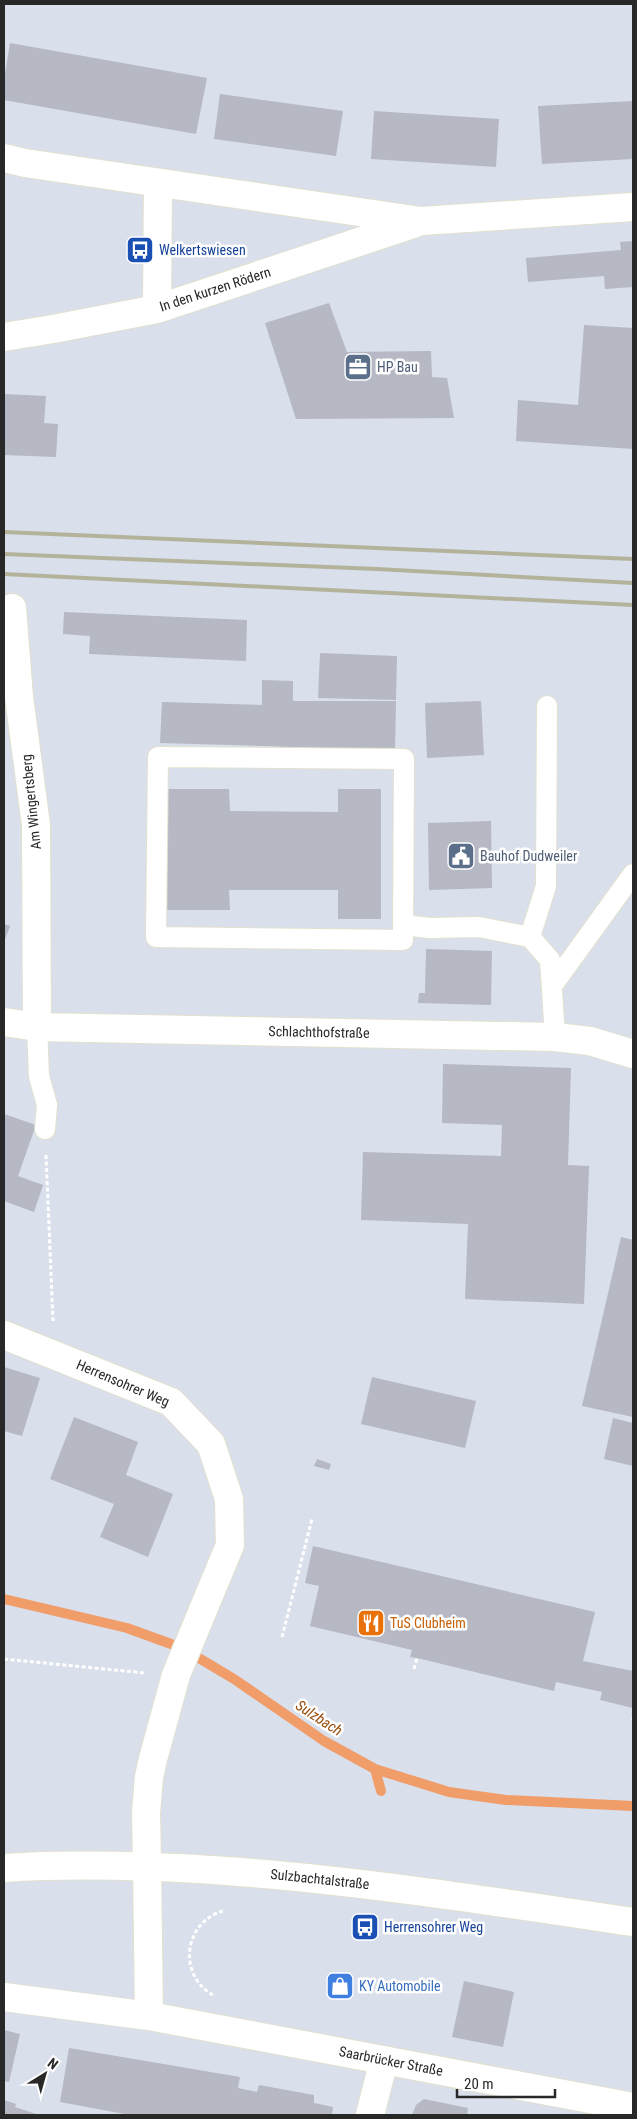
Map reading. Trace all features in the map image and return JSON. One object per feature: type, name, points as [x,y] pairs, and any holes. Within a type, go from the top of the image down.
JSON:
[{"type":"street","name":"In den kurzen Rödern","points":[[11,165],[158,183],[422,221],[633,207]]},
{"type":"street","points":[[157,308],[158,183]]},
{"type":"street","name":"In den kurzen Rödern","points":[[4,337],[157,308],[422,221]]},
{"type":"street","name":"Am Wingertsberg","points":[[12,608],[19,697],[36,825],[37,1027]]},
{"type":"street","name":"Schlachthofstraße","points":[[4,1022],[37,1027],[555,1037],[590,1041],[633,1054]]},
{"type":"street","name":"Herrensohrer Weg","points":[[4,1335],[171,1402],[211,1444],[229,1499],[230,1544],[175,1678],[149,1777],[146,1813],[147,1865]]},
{"type":"street","points":[[147,1865],[149,2016]]},
{"type":"street","name":"Sulzbachtalstraße","points":[[4,1868],[147,1865],[276,1874],[368,1884],[633,1922]]},
{"type":"street","name":"Saarbrücker Straße","points":[[4,1997],[149,2016],[633,2107]]},
{"type":"street","points":[[370,2115],[384,2060]]},
{"type":"lane","points":[[530,937],[546,886],[547,706]]},
{"type":"lane","points":[[158,757],[404,759],[402,925],[403,940],[156,937],[158,757]]},
{"type":"lane","points":[[552,986],[633,874]]},
{"type":"lane","points":[[402,925],[430,928],[479,927],[530,937],[550,960],[555,1037]]},
{"type":"lane","points":[[37,1027],[39,1076],[47,1104],[46,1129]]},
{"type":"path","points":[[46,1129],[52,1299]]},
{"type":"path","points":[[282,1637],[312,1519]]},
{"type":"path","points":[[414,1669],[417,1658]]},
{"type":"path","points":[[4,1659],[141,1672],[175,1678]]},
{"type":"path","points":[[219,1997],[211,1994],[192,1975],[190,1958],[192,1940],[197,1929],[212,1914],[223,1911]]},
{"type":"building","points":[[10,43],[207,78],[196,134],[4,100],[4,80]]},
{"type":"building","points":[[220,94],[343,111],[336,156],[214,139]]},
{"type":"building","points":[[633,101],[633,159],[542,164],[538,106]]},
{"type":"building","points":[[374,111],[499,119],[496,167],[371,159]]},
{"type":"building","points":[[633,241],[633,287],[605,289],[604,276],[528,282],[526,258],[621,250],[620,242]]},
{"type":"building","points":[[329,303],[347,352],[431,351],[432,377],[447,378],[454,418],[296,419],[265,323]]},
{"type":"building","points":[[584,325],[633,328],[633,449],[516,441],[518,400],[578,405]]},
{"type":"building","points":[[4,394],[46,396],[44,423],[58,424],[56,457],[4,455]]},
{"type":"building","points":[[64,612],[247,620],[246,661],[89,654],[90,636],[63,634]]},
{"type":"building","points":[[320,653],[397,656],[396,700],[318,698]]},
{"type":"building","points":[[262,680],[293,681],[293,701],[396,701],[395,750],[160,743],[162,702],[262,705]]},
{"type":"building","points":[[481,701],[484,755],[427,758],[425,703]]},
{"type":"building","points":[[164,789],[229,789],[230,811],[338,812],[338,789],[381,789],[381,919],[338,919],[338,890],[229,890],[230,910],[164,910]]},
{"type":"building","points":[[491,821],[492,888],[429,890],[428,823]]},
{"type":"building","points":[[4,924],[10,926],[4,942]]},
{"type":"building","points":[[426,949],[492,951],[491,1005],[418,1003],[419,993],[425,993]]},
{"type":"building","points":[[443,1064],[571,1068],[568,1165],[589,1166],[584,1304],[465,1299],[468,1224],[361,1220],[363,1152],[501,1156],[502,1125],[442,1123]]},
{"type":"building","points":[[4,1114],[36,1125],[18,1176],[43,1185],[34,1212],[4,1201]]},
{"type":"building","points":[[621,1237],[633,1240],[633,1417],[582,1406]]},
{"type":"building","points":[[4,1367],[40,1378],[22,1436],[4,1431]]},
{"type":"building","points":[[372,1377],[476,1401],[465,1448],[361,1424]]},
{"type":"building","points":[[74,1417],[138,1442],[126,1475],[173,1494],[148,1557],[100,1537],[114,1504],[50,1479]]},
{"type":"building","points":[[613,1418],[633,1423],[633,1466],[604,1459]]},
{"type":"building","points":[[317,1459],[331,1464],[329,1470],[314,1466]]},
{"type":"building","points":[[313,1546],[595,1612],[583,1661],[633,1671],[633,1708],[600,1700],[602,1692],[556,1682],[554,1691],[410,1657],[412,1650],[310,1626],[319,1586],[305,1583]]},
{"type":"building","points":[[464,1981],[514,1992],[503,2047],[452,2037]]},
{"type":"building","points":[[4,2030],[20,2034],[9,2082],[4,2081]]},
{"type":"building","points":[[69,2048],[240,2077],[238,2088],[257,2092],[259,2085],[314,2095],[314,2103],[333,2107],[332,2115],[130,2115],[60,2102]]},
{"type":"building","points":[[424,2099],[468,2108],[467,2115],[412,2115],[416,2105]]},
{"type":"building","points":[[4,2100],[16,2104],[15,2107],[39,2115],[4,2115]]},
{"type":"waterway","name":"Sulzbach","points":[[4,1599],[127,1628],[182,1648],[234,1679],[324,1741],[375,1769],[449,1792],[506,1800],[633,1806]]},
{"type":"waterway","points":[[375,1769],[381,1791]]},
{"type":"railway","points":[[4,532],[633,559]]},
{"type":"railway","points":[[4,554],[377,569],[633,583]]},
{"type":"railway","points":[[4,574],[633,605]]},
{"type":"place","name":"Welkertswiesen","points":[[140,250]]},
{"type":"place","name":"HP Bau","points":[[358,367]]},
{"type":"place","name":"Bauhof Dudweiler","points":[[461,856]]},
{"type":"place","name":"TuS Clubheim","points":[[371,1623]]},
{"type":"place","name":"Herrensohrer Weg","points":[[365,1927]]},
{"type":"place","name":"KY Automobile","points":[[340,1986]]}]
